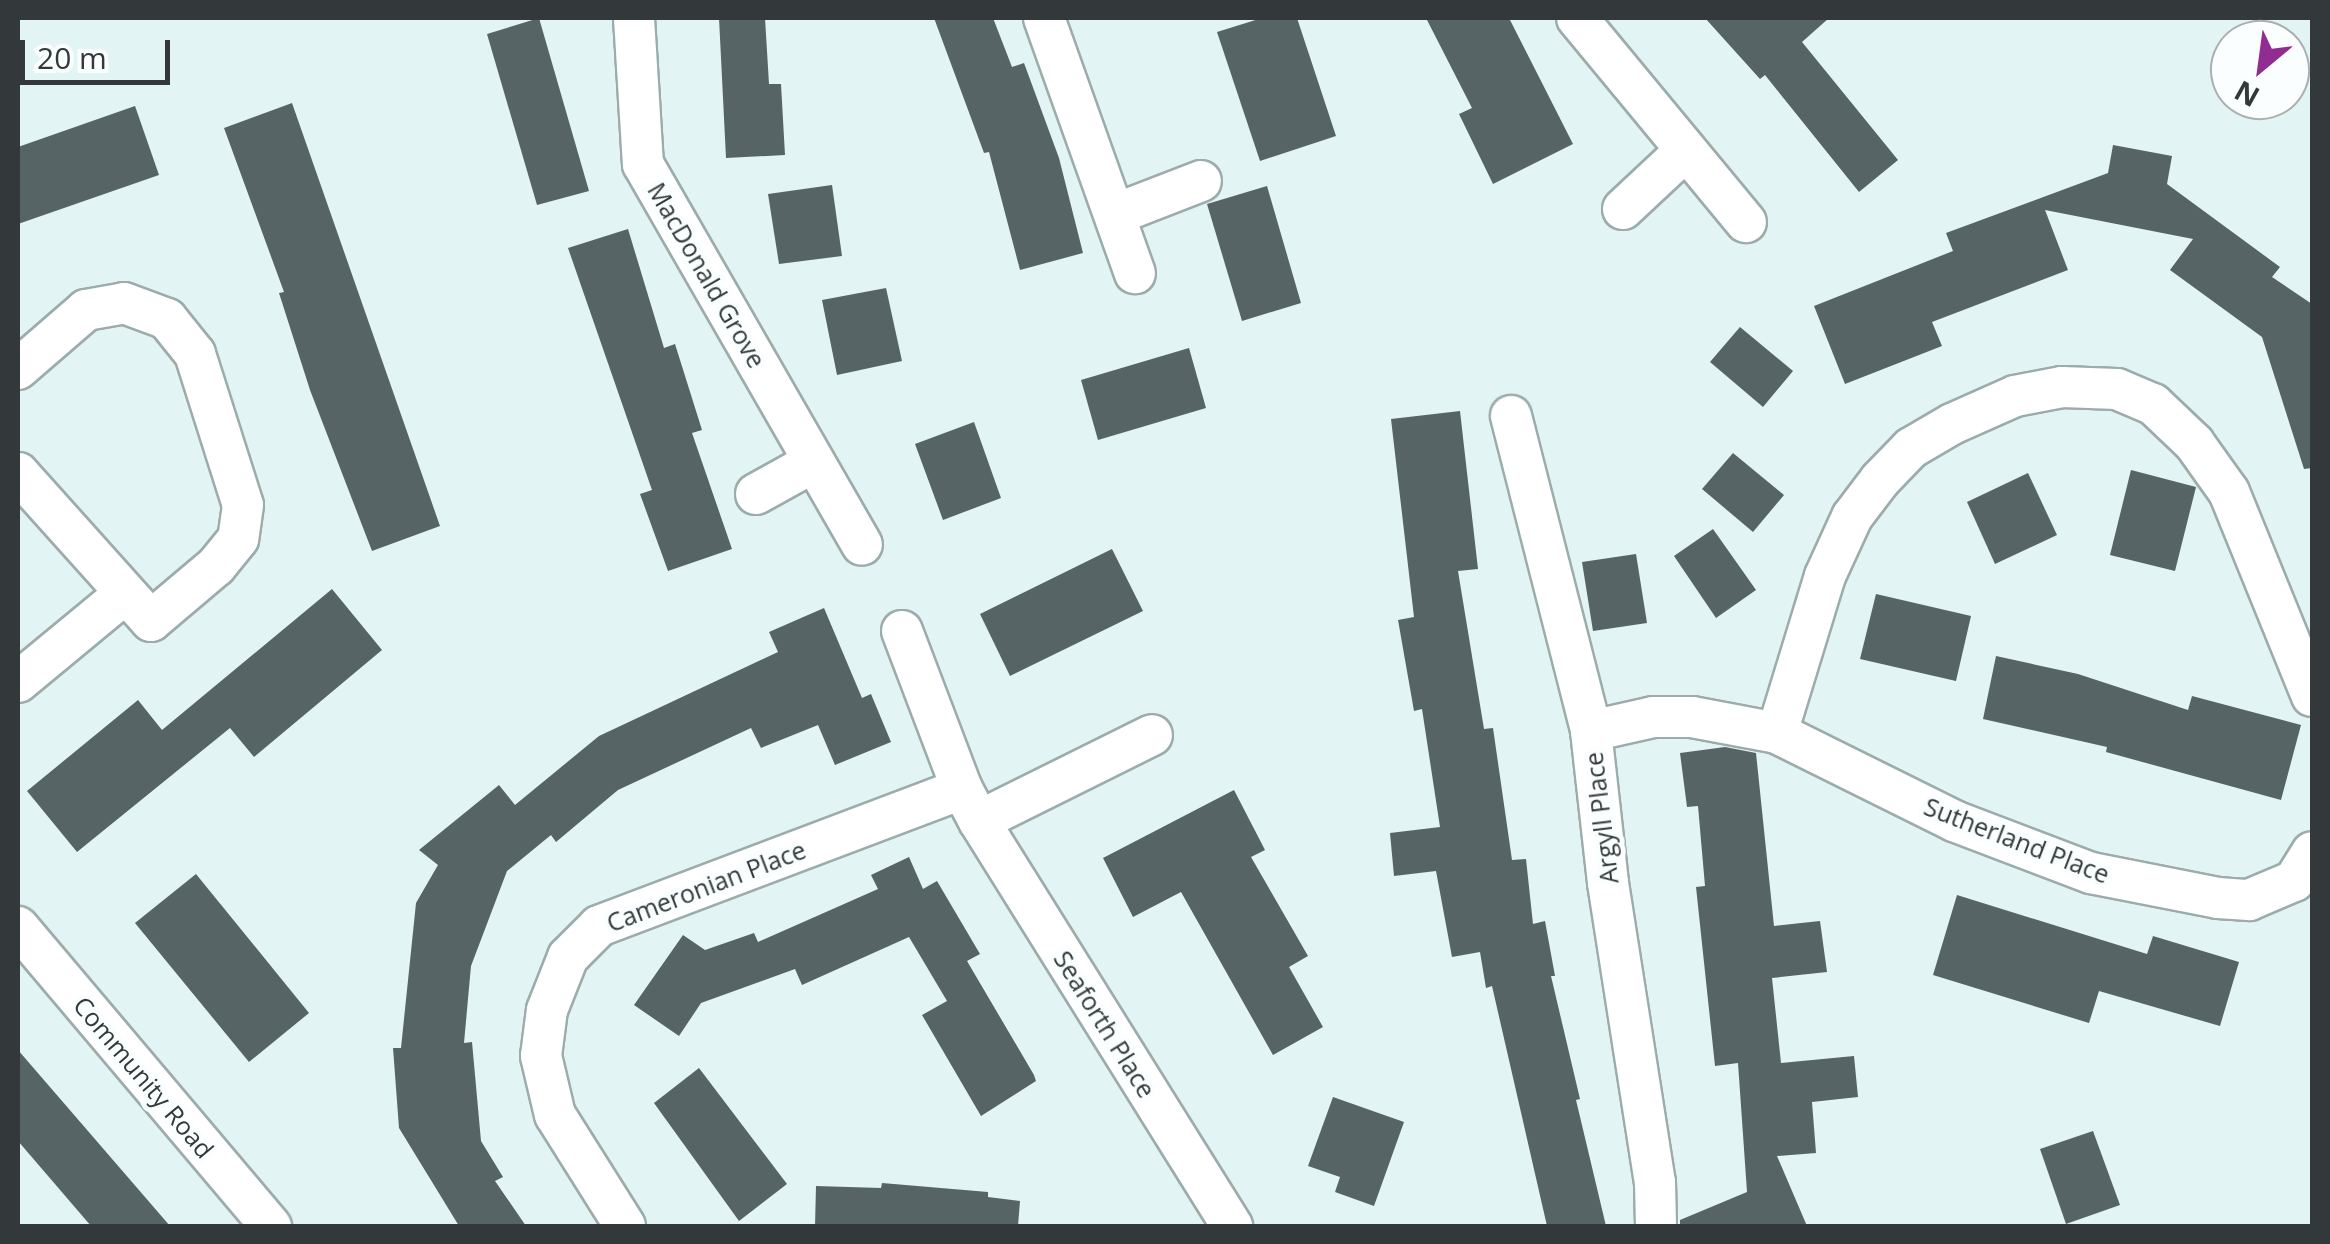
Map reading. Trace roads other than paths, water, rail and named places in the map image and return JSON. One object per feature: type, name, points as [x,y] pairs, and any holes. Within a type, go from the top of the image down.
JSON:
[{"type":"street","name":"MacDonald Grove","points":[[634,18],[644,164],[862,546]]},
{"type":"street","points":[[1044,18],[1135,273]]},
{"type":"street","points":[[1577,18],[1746,222]]},
{"type":"street","points":[[1623,209],[1686,150]]},
{"type":"street","points":[[1116,214],[1201,181]]},
{"type":"street","points":[[18,369],[86,310],[124,302],[167,319],[196,354],[243,506],[238,539],[216,566],[151,621],[18,473]]},
{"type":"street","points":[[1777,733],[1825,576],[1852,517],[1880,480],[1910,448],[1952,424],[2015,396],[2062,387],[2117,390],[2153,404],[2194,443],[2229,492],[2312,696]]},
{"type":"street","name":"Argyll Place","points":[[1511,416],[1591,731],[1608,883],[1654,1182],[1656,1226]]},
{"type":"street","points":[[756,494],[814,462]]},
{"type":"street","points":[[18,682],[123,594]]},
{"type":"street","name":"Seaforth Place","points":[[902,631],[970,805],[1232,1226]]},
{"type":"street","name":"Sutherland Place","points":[[1591,731],[1653,717],[1692,717],[1777,733],[1954,822],[2109,877],[2249,900],[2294,881],[2312,852]]},
{"type":"street","points":[[970,805],[1152,735]]},
{"type":"street","name":"Cameronian Place","points":[[625,1226],[555,1115],[541,1056],[547,1010],[568,957],[599,926],[970,805]]},
{"type":"street","name":"Community Road","points":[[18,927],[271,1226]]}]
